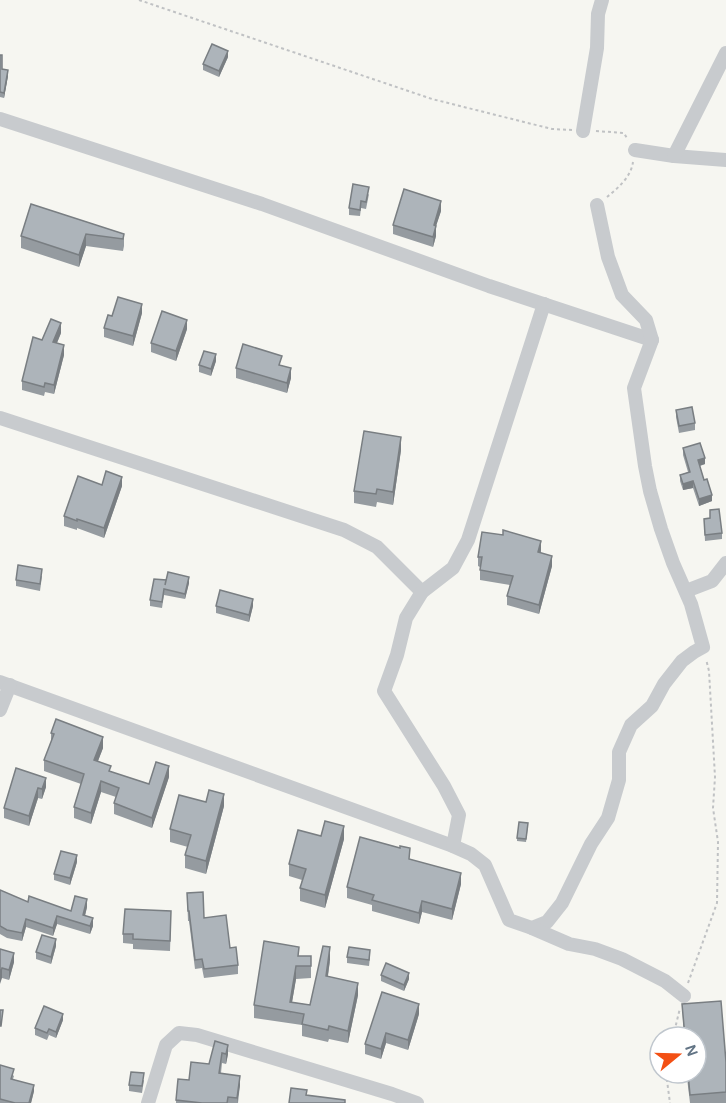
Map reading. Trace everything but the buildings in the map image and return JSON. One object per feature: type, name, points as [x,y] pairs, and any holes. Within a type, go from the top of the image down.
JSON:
[{"type":"street","points":[[584,130],[597,48],[598,14],[602,0]]},
{"type":"street","points":[[674,156],[726,53]]},
{"type":"street","points":[[0,119],[262,204],[489,286],[652,340]]},
{"type":"street","points":[[635,150],[726,160]]},
{"type":"street","points":[[532,928],[547,922],[562,903],[591,844],[608,818],[619,780],[619,752],[631,725],[652,706],[664,684],[682,661],[703,647],[697,621],[673,563],[650,491],[634,388],[652,340],[645,320],[622,295],[608,257],[597,205]]},
{"type":"street","points":[[453,846],[459,815],[444,786],[384,691],[397,655],[406,618],[422,592],[453,568],[468,540],[543,303]]},
{"type":"street","points":[[0,418],[344,530],[377,547],[422,592]]},
{"type":"street","points":[[686,591],[712,581],[726,563]]},
{"type":"street","points":[[0,710],[5,683],[453,846],[485,865],[509,920],[569,944],[595,949],[622,959],[665,981],[684,996]]},
{"type":"street","points":[[148,1103],[166,1046],[179,1033],[197,1035],[391,1098],[417,1103]]},
{"type":"path","points":[[139,0],[432,99],[552,129],[624,133],[635,150],[633,167],[620,186],[597,205]]},
{"type":"path","points":[[675,1025],[717,903],[718,842],[713,808],[715,777],[709,671],[703,647]]},
{"type":"path","points":[[668,1085],[670,1103]]}]
